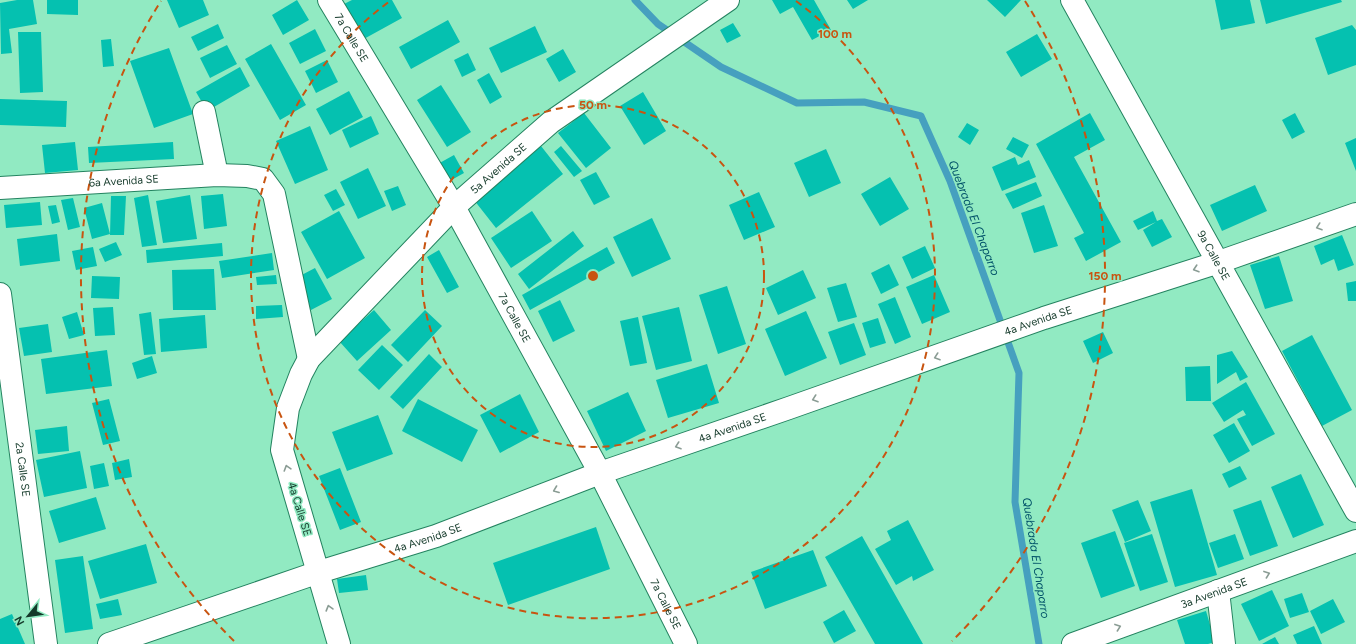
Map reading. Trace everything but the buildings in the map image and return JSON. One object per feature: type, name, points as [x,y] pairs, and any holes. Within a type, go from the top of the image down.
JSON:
[{"type":"street","name":"5a Avenida SE","points":[[305,366],[454,207],[551,122],[728,0]]},
{"type":"street","name":"9a Calle SE","points":[[1072,0],[1219,262],[1356,511]]},
{"type":"street","name":"7a Calle SE","points":[[331,1],[454,207],[600,473],[686,644]]},
{"type":"street","points":[[204,112],[217,175]]},
{"type":"street","name":"6a Avenida SE","points":[[0,188],[217,175],[247,176],[263,179],[274,194],[305,366]]},
{"type":"street","name":"4a Avenida SE","points":[[109,644],[319,572],[436,536],[600,473],[974,344],[1044,318],[1219,262],[1356,214]]},
{"type":"street","name":"2a Calle SE","points":[[1,304],[46,644]]},
{"type":"street","name":"4a Calle SE","points":[[305,366],[288,408],[282,450],[339,644]]},
{"type":"street","name":"3a Avenida SE","points":[[1077,642],[1356,541]]},
{"type":"street","points":[[1218,591],[1224,644]]},
{"type":"waterway","name":"Quebrada El Chaparro","points":[[635,0],[658,24],[721,67],[797,103],[864,102],[921,116],[950,181],[1019,373],[1015,502],[1039,644]]}]
